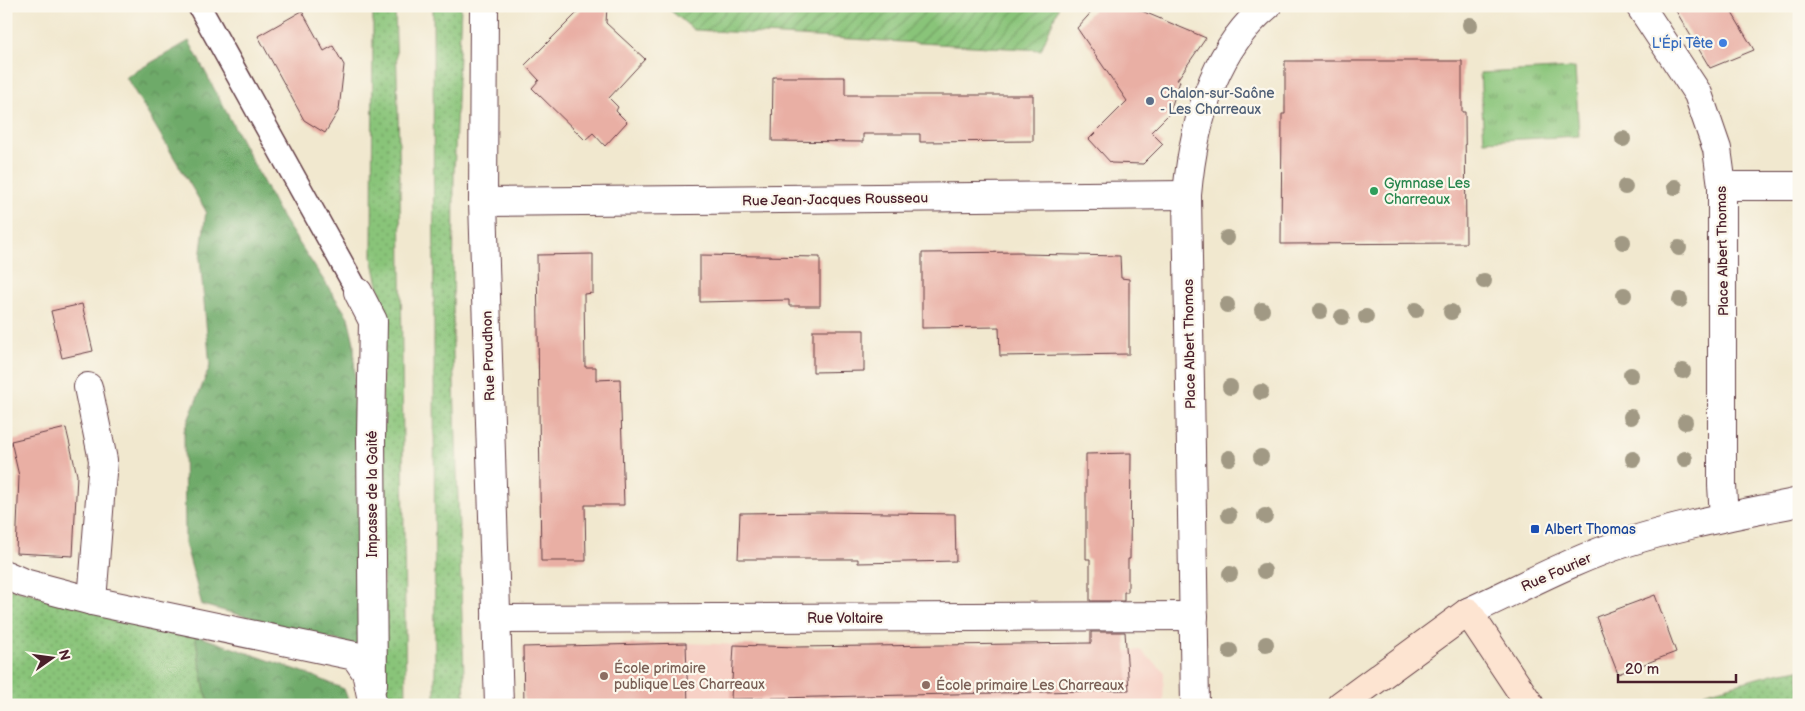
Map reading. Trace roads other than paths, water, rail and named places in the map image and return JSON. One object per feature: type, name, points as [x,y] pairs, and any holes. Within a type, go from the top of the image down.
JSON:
[{"type":"main road","name":"Rue Fourier","points":[[1341,705],[1468,612]]},
{"type":"main road","points":[[1468,612],[1530,705]]},
{"type":"street","name":"Rue Proudhon","points":[[484,6],[483,202],[499,705]]},
{"type":"street","name":"Place Albert Thomas","points":[[1640,6],[1698,94],[1716,149],[1722,186],[1722,485],[1724,517]]},
{"type":"street","name":"Place Albert Thomas","points":[[1195,705],[1187,195],[1191,151],[1218,66],[1246,28],[1266,7]]},
{"type":"street","points":[[1722,186],[1799,186]]},
{"type":"street","name":"Rue Jean-Jacques Rousseau","points":[[483,202],[1187,195]]},
{"type":"street","name":"Impasse de la Gaité","points":[[358,292],[373,322],[371,437],[373,702]]},
{"type":"street","points":[[88,387],[103,460],[92,601]]},
{"type":"street","name":"Rue Fourier","points":[[1468,612],[1557,571],[1627,542],[1724,517],[1799,502]]},
{"type":"street","name":"Impasse de la Gaité","points":[[6,575],[24,583],[92,601],[355,656],[366,672],[373,702]]},
{"type":"street","name":"Rue Voltaire","points":[[496,620],[1194,616]]},
{"type":"lane","points":[[199,6],[358,292]]},
{"type":"place","name":"L'Épi Tête","points":[[1723,43]]},
{"type":"place","name":"Chalon-sur-Saône - Les Charreaux","points":[[1150,101]]},
{"type":"place","name":"Gymnase Les Charreaux","points":[[1374,191]]},
{"type":"place","name":"Albert Thomas","points":[[1535,529]]},
{"type":"place","name":"École primaire publique Les Charreaux","points":[[604,676]]},
{"type":"place","name":"École primaire Les Charreaux","points":[[926,685]]}]
